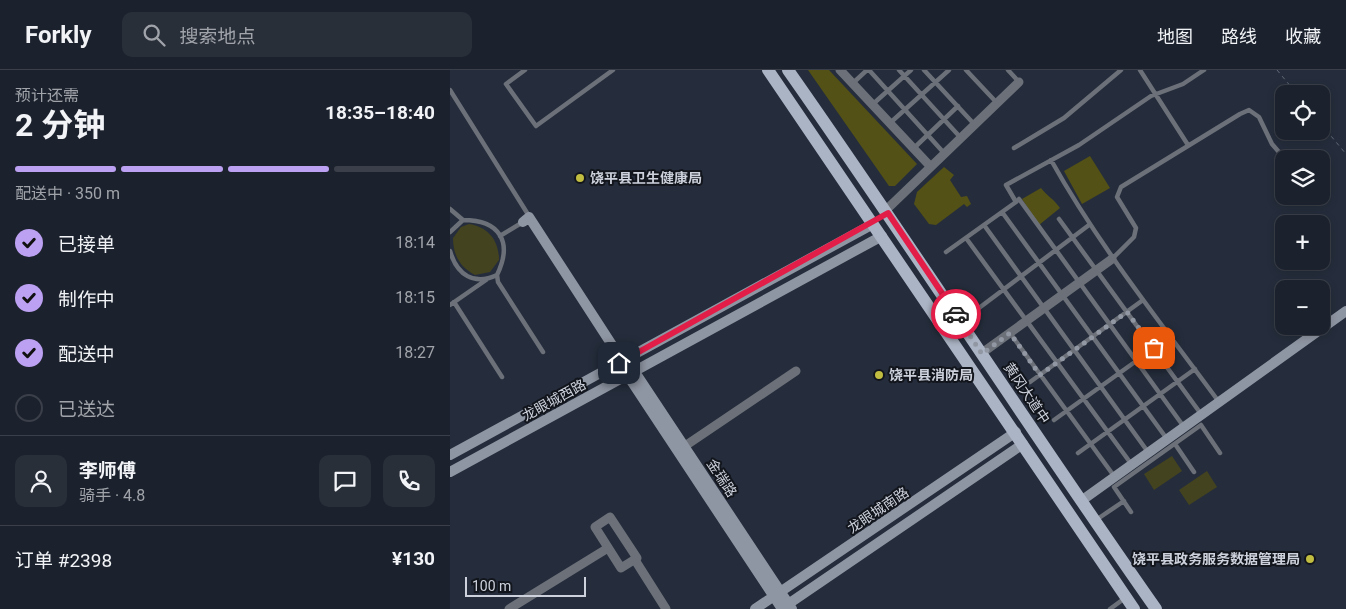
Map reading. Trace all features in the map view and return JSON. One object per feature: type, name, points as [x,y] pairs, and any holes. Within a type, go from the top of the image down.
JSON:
[{"type":"main road","name":"黄冈大道中","points":[[788,70],[887,212],[1081,501],[1156,609]]},
{"type":"main road","points":[[772,72],[1134,609]]},
{"type":"main road","points":[[873,224],[887,212]]},
{"type":"main road","name":"金瑞路","points":[[526,219],[627,368],[631,366],[681,449],[785,608]]},
{"type":"main road","name":"龙眼城西路","points":[[450,455],[873,224]]},
{"type":"main road","name":"龙眼城西路","points":[[450,472],[882,236]]},
{"type":"main road","points":[[1081,501],[1149,453],[1171,442],[1184,428],[1346,311]]},
{"type":"main road","points":[[955,345],[970,335]]},
{"type":"main road","name":"龙眼城南路","points":[[755,609],[1016,432]]},
{"type":"main road","name":"龙眼城南路","points":[[785,608],[1023,444]]},
{"type":"street","points":[[840,70],[930,166]]},
{"type":"street","points":[[887,212],[930,166],[1019,82]]},
{"type":"street","points":[[982,354],[1112,259]]},
{"type":"street","points":[[681,449],[796,371]]},
{"type":"street","points":[[610,517],[637,558],[621,568],[608,548],[595,527],[610,517]]},
{"type":"street","points":[[509,609],[608,548]]},
{"type":"street","points":[[634,560],[666,609]]},
{"type":"lane","points":[[525,70],[506,84],[536,126],[613,70]]},
{"type":"lane","points":[[853,83],[868,70],[944,153]]},
{"type":"lane","points":[[899,70],[960,137]]},
{"type":"lane","points":[[872,104],[911,70]]},
{"type":"lane","points":[[924,70],[974,124]]},
{"type":"lane","points":[[890,123],[949,70]]},
{"type":"lane","points":[[966,70],[996,103]]},
{"type":"lane","points":[[1008,70],[1019,82]]},
{"type":"lane","points":[[1014,148],[1064,118],[1121,70]]},
{"type":"lane","points":[[1140,70],[1188,145]]},
{"type":"lane","points":[[1016,202],[1006,185],[1079,145],[1155,95],[1183,84],[1204,70]]},
{"type":"lane","points":[[450,90],[526,219],[500,236]]},
{"type":"lane","points":[[913,148],[958,106]]},
{"type":"lane","points":[[1112,259],[1134,237],[1136,228],[1117,197],[1118,192],[1188,145],[1249,110],[1259,116],[1272,144],[1277,150]]},
{"type":"lane","points":[[1051,160],[1112,259],[1219,402]]},
{"type":"lane","points":[[946,252],[1019,199],[1078,284],[1184,428]]},
{"type":"lane","points":[[450,209],[463,220],[486,223],[496,228],[504,242],[504,252],[497,275],[498,282],[543,352]]},
{"type":"lane","points":[[1002,212],[1119,374],[1194,472]]},
{"type":"lane","points":[[1059,219],[1202,415]]},
{"type":"lane","points":[[450,231],[463,220]]},
{"type":"lane","points":[[984,225],[1149,453]]},
{"type":"lane","points":[[979,308],[1090,225]]},
{"type":"lane","points":[[966,238],[1132,465]]},
{"type":"lane","points":[[450,251],[457,266],[465,275],[475,280],[486,280]]},
{"type":"lane","points":[[497,275],[486,280],[452,303],[502,377]]},
{"type":"lane","points":[[1030,382],[1143,300]]},
{"type":"lane","points":[[1010,333],[1115,477]]},
{"type":"lane","points":[[1054,420],[1171,336]]},
{"type":"lane","points":[[1078,453],[1195,369]]},
{"type":"lane","points":[[1131,512],[1114,487],[1171,442],[1201,425],[1220,454]]},
{"type":"lane","points":[[1095,521],[1124,501]]},
{"type":"lane","points":[[1110,609],[1126,597]]},
{"type":"path","points":[[1277,70],[1290,85]]},
{"type":"path","points":[[1330,135],[1346,154]]},
{"type":"shaded area","points":[[808,70],[829,70],[917,164],[895,186],[889,186]]},
{"type":"shaded area","points":[[1090,156],[1110,188],[1082,204],[1064,171]]},
{"type":"shaded area","points":[[944,167],[954,175],[950,180],[961,197],[967,196],[971,204],[967,207],[964,204],[936,225],[929,224],[914,204],[917,192]]},
{"type":"shaded area","points":[[1041,188],[1060,208],[1039,225],[1022,199]]},
{"type":"shaded area","points":[[469,224],[487,231],[495,241],[499,260],[490,272],[475,275],[458,260],[454,250],[453,238],[461,227]]},
{"type":"shaded area","points":[[1172,456],[1182,471],[1154,490],[1144,474]]},
{"type":"shaded area","points":[[1207,471],[1217,487],[1189,505],[1179,490]]},
{"type":"way so far","points":[[956,314],[982,354],[1010,333],[1040,375],[1127,312],[1154,348]]},
{"type":"place","name":"饶平县卫生健康局","points":[[580,178]]},
{"type":"place","name":"饶平县消防局","points":[[879,375]]},
{"type":"place","name":"饶平县政务服务数据管理局","points":[[1310,559]]},
{"type":"route","points":[[619,363],[873,224],[888,213],[956,314]]}]
